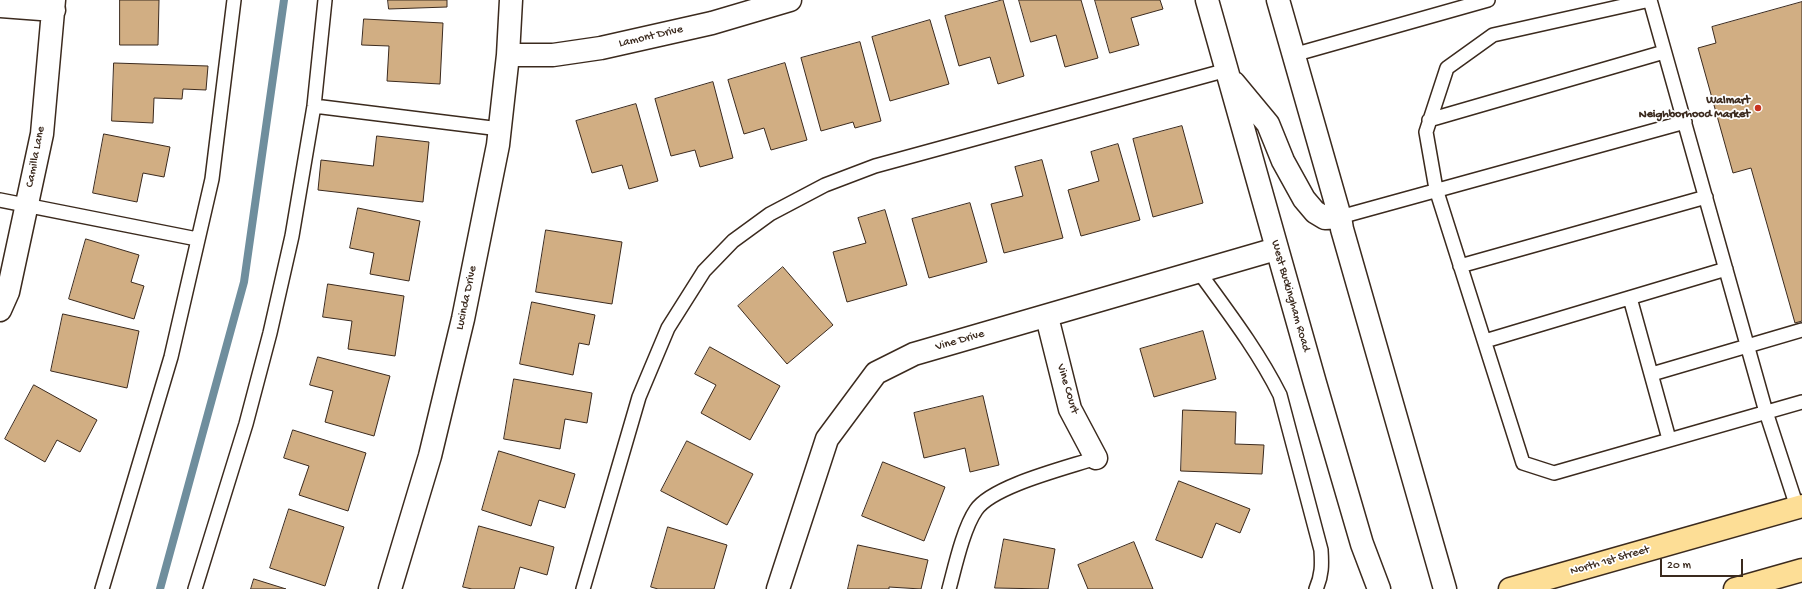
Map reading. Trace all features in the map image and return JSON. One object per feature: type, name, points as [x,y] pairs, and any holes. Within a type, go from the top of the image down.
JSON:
[{"type":"main road","name":"North 1st Street","points":[[1510,589],[1799,507]]},
{"type":"main road","points":[[1735,589],[1756,586],[1802,570]]},
{"type":"street","name":"Lucinda Drive","points":[[390,589],[430,456],[463,319],[500,129],[508,55],[511,0]]},
{"type":"street","name":"Lamont Drive","points":[[508,55],[553,55],[602,48],[712,23],[790,0]]},
{"type":"street","name":"West Buckingham Road","points":[[1207,0],[1276,249],[1362,544],[1379,589]]},
{"type":"street","points":[[1278,0],[1445,589]]},
{"type":"street","points":[[0,6],[54,5]]},
{"type":"street","name":"Camilla Lane","points":[[0,310],[8,292],[42,134],[54,5]]},
{"type":"street","points":[[1227,73],[1268,124],[1285,166],[1309,205],[1325,218],[1340,217]]},
{"type":"street","name":"Vine Drive","points":[[778,589],[827,439],[876,373],[914,354],[1047,317],[1276,249]]},
{"type":"street","name":"Vine Court","points":[[1047,317],[1070,409],[1096,458]]},
{"type":"lane","points":[[102,589],[171,357],[212,179],[234,0]]},
{"type":"lane","points":[[195,589],[246,424],[270,332],[292,236],[314,106],[325,0]]},
{"type":"lane","points":[[1293,55],[1488,0]]},
{"type":"lane","points":[[1799,507],[1766,412],[1650,0],[1493,35],[1447,68],[1426,132],[1436,189],[1523,463],[1554,473],[1669,439],[1766,412],[1802,402]]},
{"type":"lane","points":[[1429,120],[1664,52]]},
{"type":"lane","points":[[584,589],[639,397],[662,342],[668,328],[704,271],[733,241],[770,214],[825,185],[875,166],[1227,73]]},
{"type":"lane","points":[[314,106],[500,129]]},
{"type":"lane","points":[[1340,217],[1436,189],[1685,122]]},
{"type":"lane","points":[[1460,266],[1706,197]]},
{"type":"lane","points":[[0,200],[197,239]]},
{"type":"lane","points":[[1485,341],[1726,270]]},
{"type":"lane","points":[[1199,272],[1242,331],[1269,374],[1280,395],[1321,550],[1323,568],[1316,589]]},
{"type":"lane","points":[[1630,298],[1669,439]]},
{"type":"lane","points":[[1652,374],[1802,330]]},
{"type":"lane","points":[[949,589],[962,543],[975,511],[984,501],[1003,490],[1096,458]]},
{"type":"building","points":[[120,0],[159,0],[158,45],[120,45]]},
{"type":"building","points":[[388,0],[447,0],[447,7],[389,9]]},
{"type":"building","points":[[1003,0],[1024,76],[998,84],[990,57],[959,66],[945,16]]},
{"type":"building","points":[[1019,0],[1081,0],[1098,58],[1065,67],[1056,35],[1031,42]]},
{"type":"building","points":[[1095,0],[1160,0],[1163,9],[1131,18],[1139,45],[1110,53]]},
{"type":"building","name":"Walmart Neighborhood Market","points":[[1802,2],[1802,321],[1795,323],[1751,168],[1733,173],[1698,48],[1716,43],[1712,27]]},
{"type":"building","points":[[364,19],[443,23],[440,84],[387,81],[389,46],[362,45]]},
{"type":"building","points":[[930,20],[949,84],[890,101],[872,37]]},
{"type":"building","points":[[860,42],[881,121],[855,128],[853,122],[821,131],[801,58]]},
{"type":"building","points":[[114,63],[208,66],[206,90],[183,89],[182,99],[154,98],[153,123],[112,121]]},
{"type":"building","points":[[785,63],[807,140],[771,150],[764,128],[744,134],[728,80]]},
{"type":"building","points":[[713,82],[733,158],[700,167],[695,150],[671,156],[655,99]]},
{"type":"building","points":[[636,104],[658,181],[629,189],[622,165],[592,173],[576,121]]},
{"type":"building","points":[[1182,126],[1203,203],[1153,217],[1133,139]]},
{"type":"building","points":[[104,134],[170,147],[164,177],[143,173],[137,202],[93,193]]},
{"type":"building","points":[[377,136],[429,142],[423,202],[318,190],[321,160],[373,166]]},
{"type":"building","points":[[1118,144],[1140,220],[1081,236],[1068,190],[1099,181],[1091,152]]},
{"type":"building","points":[[1042,160],[1063,238],[1004,253],[991,204],[1023,196],[1015,167]]},
{"type":"building","points":[[970,203],[987,262],[929,278],[912,219]]},
{"type":"building","points":[[358,208],[420,221],[409,281],[370,274],[374,253],[350,248]]},
{"type":"building","points":[[885,210],[907,285],[847,302],[833,252],[866,243],[858,218]]},
{"type":"building","points":[[546,230],[622,242],[612,304],[536,292]]},
{"type":"building","points":[[86,239],[139,255],[131,282],[144,286],[134,319],[69,299]]},
{"type":"building","points":[[783,267],[833,325],[787,364],[738,306]]},
{"type":"building","points":[[328,284],[404,296],[395,356],[348,349],[352,321],[323,317]]},
{"type":"building","points":[[532,302],[595,315],[589,345],[579,343],[573,375],[520,364]]},
{"type":"building","points":[[63,314],[139,331],[127,388],[51,371]]},
{"type":"building","points":[[1203,331],[1216,379],[1154,397],[1140,349]]},
{"type":"building","points":[[710,347],[780,386],[750,440],[701,413],[716,385],[695,374]]},
{"type":"building","points":[[318,357],[390,376],[374,436],[325,422],[333,391],[310,385]]},
{"type":"building","points":[[514,379],[592,393],[587,423],[565,419],[560,449],[504,439]]},
{"type":"building","points":[[34,385],[97,420],[80,452],[57,440],[45,462],[5,439]]},
{"type":"building","points":[[983,396],[999,465],[970,472],[965,448],[924,458],[914,413]]},
{"type":"building","points":[[1183,410],[1236,412],[1235,444],[1264,445],[1262,474],[1181,471]]},
{"type":"building","points":[[293,430],[366,453],[348,511],[299,495],[309,466],[284,458]]},
{"type":"building","points":[[687,441],[753,474],[727,525],[661,491]]},
{"type":"building","points":[[499,451],[575,474],[565,508],[539,500],[531,526],[482,510]]},
{"type":"building","points":[[883,462],[945,487],[924,541],[862,516]]},
{"type":"building","points":[[1179,481],[1250,509],[1240,533],[1216,523],[1202,558],[1156,540]]},
{"type":"building","points":[[289,509],[344,527],[325,586],[270,568]]},
{"type":"building","points":[[479,526],[554,547],[547,575],[520,567],[514,589],[472,589],[463,587]]},
{"type":"building","points":[[668,527],[727,545],[714,589],[658,589],[651,587]]},
{"type":"building","points":[[1004,539],[1055,549],[1048,589],[995,588]]},
{"type":"building","points":[[1134,542],[1153,589],[1088,589],[1078,565]]},
{"type":"building","points":[[858,545],[928,560],[921,589],[889,587],[889,589],[848,589]]},
{"type":"building","points":[[254,579],[286,589],[251,589]]},
{"type":"waterway","points":[[160,589],[244,282],[284,0]]},
{"type":"place","name":"Walmart Neighborhood Market","points":[[1758,108]]}]
